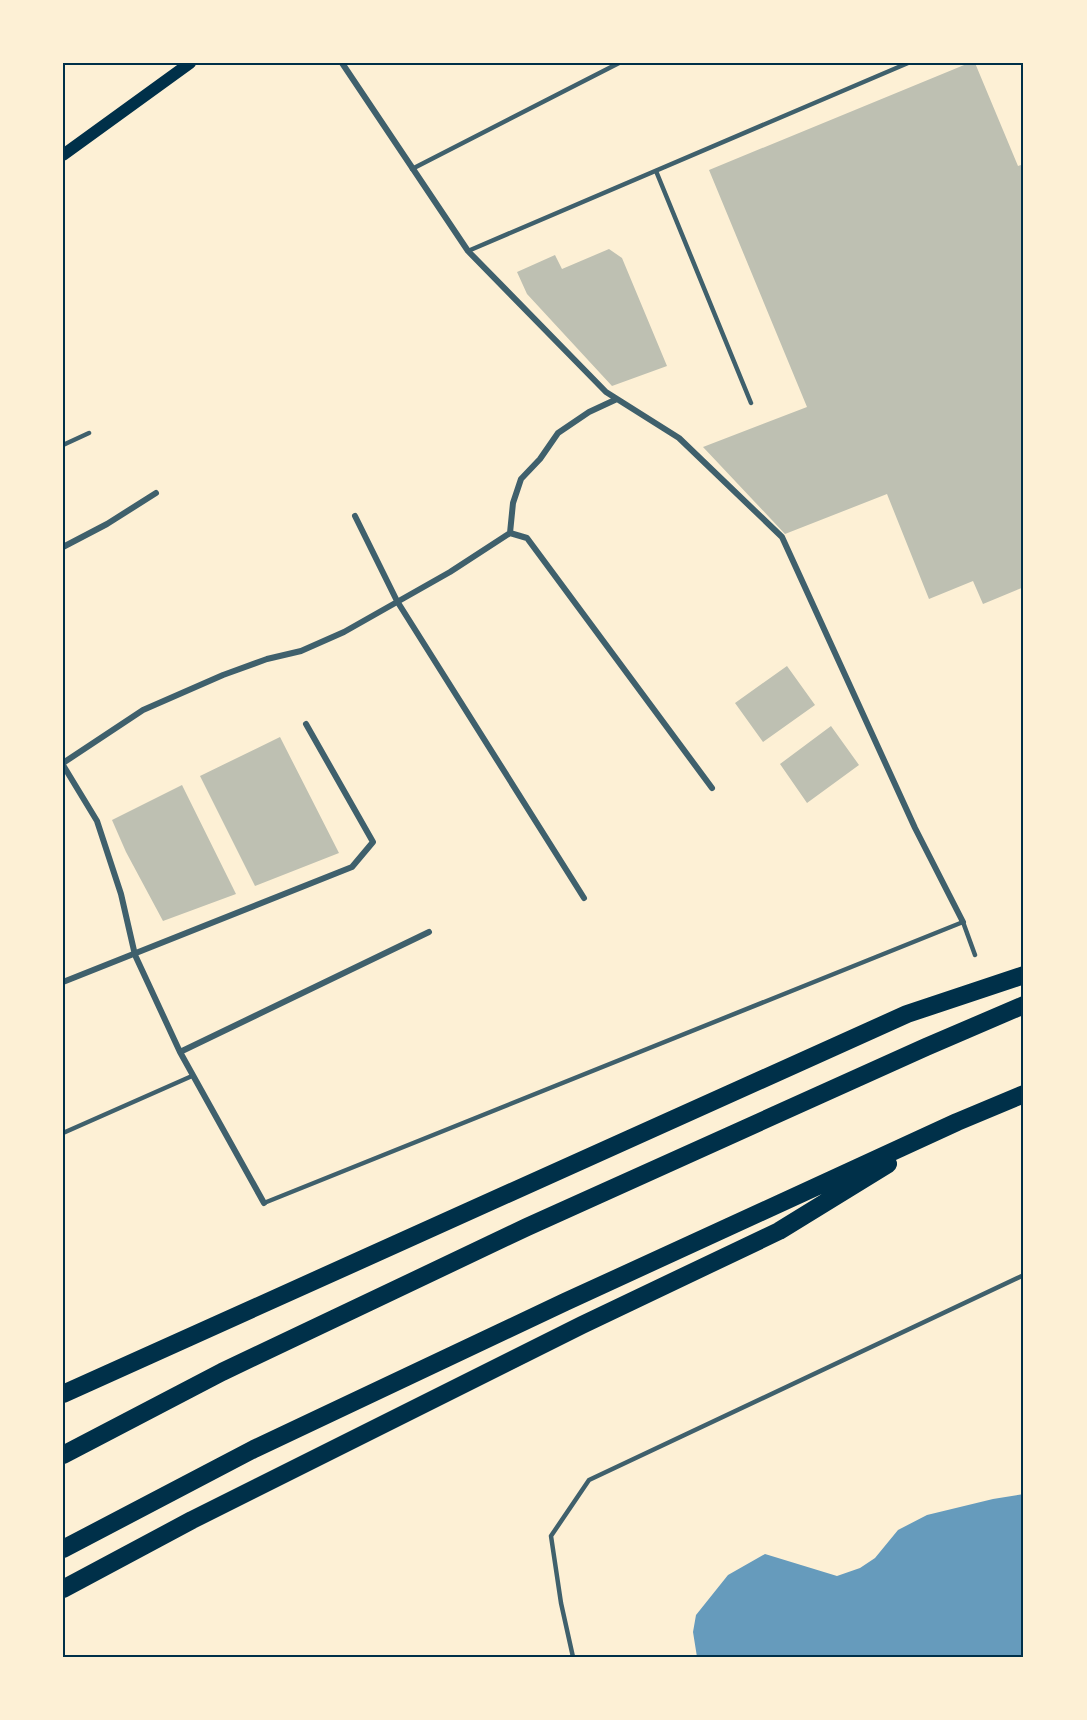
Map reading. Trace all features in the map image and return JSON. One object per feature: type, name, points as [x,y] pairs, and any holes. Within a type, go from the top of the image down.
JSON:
[{"type":"highway","points":[[63,1394],[907,1014],[1024,975]]},
{"type":"highway","points":[[63,1455],[222,1372],[527,1227],[1024,1005]]},
{"type":"highway","points":[[63,1549],[254,1449],[565,1302],[957,1122],[1024,1094]]},
{"type":"highway","points":[[63,1589],[192,1520],[518,1357],[779,1231],[957,1122]]},
{"type":"main road","points":[[63,155],[190,63]]},
{"type":"street","points":[[342,63],[468,251],[606,392],[679,438],[782,537],[915,828],[963,922]]},
{"type":"street","points":[[510,532],[513,503],[521,479],[540,459],[558,433],[589,412],[617,399]]},
{"type":"street","points":[[63,547],[107,524],[156,493]]},
{"type":"street","points":[[355,516],[397,602],[584,898]]},
{"type":"street","points":[[264,1203],[192,1076],[135,955],[121,894],[97,821],[63,764],[143,710],[223,675],[267,659],[301,651],[344,632],[450,572],[510,532]]},
{"type":"street","points":[[510,532],[526,538],[712,788]]},
{"type":"street","points":[[63,982],[352,867],[373,843],[306,724]]},
{"type":"street","points":[[180,1052],[429,932]]},
{"type":"lane","points":[[412,169],[619,63]]},
{"type":"lane","points":[[468,251],[908,63]]},
{"type":"lane","points":[[656,171],[751,403]]},
{"type":"lane","points":[[63,445],[88,433]]},
{"type":"lane","points":[[264,1203],[963,922],[975,955]]},
{"type":"lane","points":[[63,1133],[192,1076]]},
{"type":"lane","points":[[573,1657],[561,1603],[551,1536],[590,1480],[1024,1275]]},
{"type":"water","points":[[1024,1494],[1024,1657],[697,1657],[693,1632],[696,1615],[728,1575],[765,1554],[837,1576],[860,1568],[875,1558],[898,1530],[927,1515]]},
{"type":"building","points":[[969,63],[975,63],[1018,166],[1024,164],[1024,587],[983,604],[973,581],[929,599],[887,494],[785,534],[703,447],[807,407],[709,170]]},
{"type":"building","points":[[609,249],[622,258],[667,366],[612,386],[527,294],[517,272],[555,255],[562,269]]},
{"type":"building","points":[[787,666],[815,705],[763,742],[735,703]]},
{"type":"building","points":[[831,726],[859,765],[807,803],[780,764]]},
{"type":"building","points":[[280,737],[339,853],[255,886],[200,776]]},
{"type":"building","points":[[182,785],[236,894],[163,921],[126,852],[112,820]]}]
